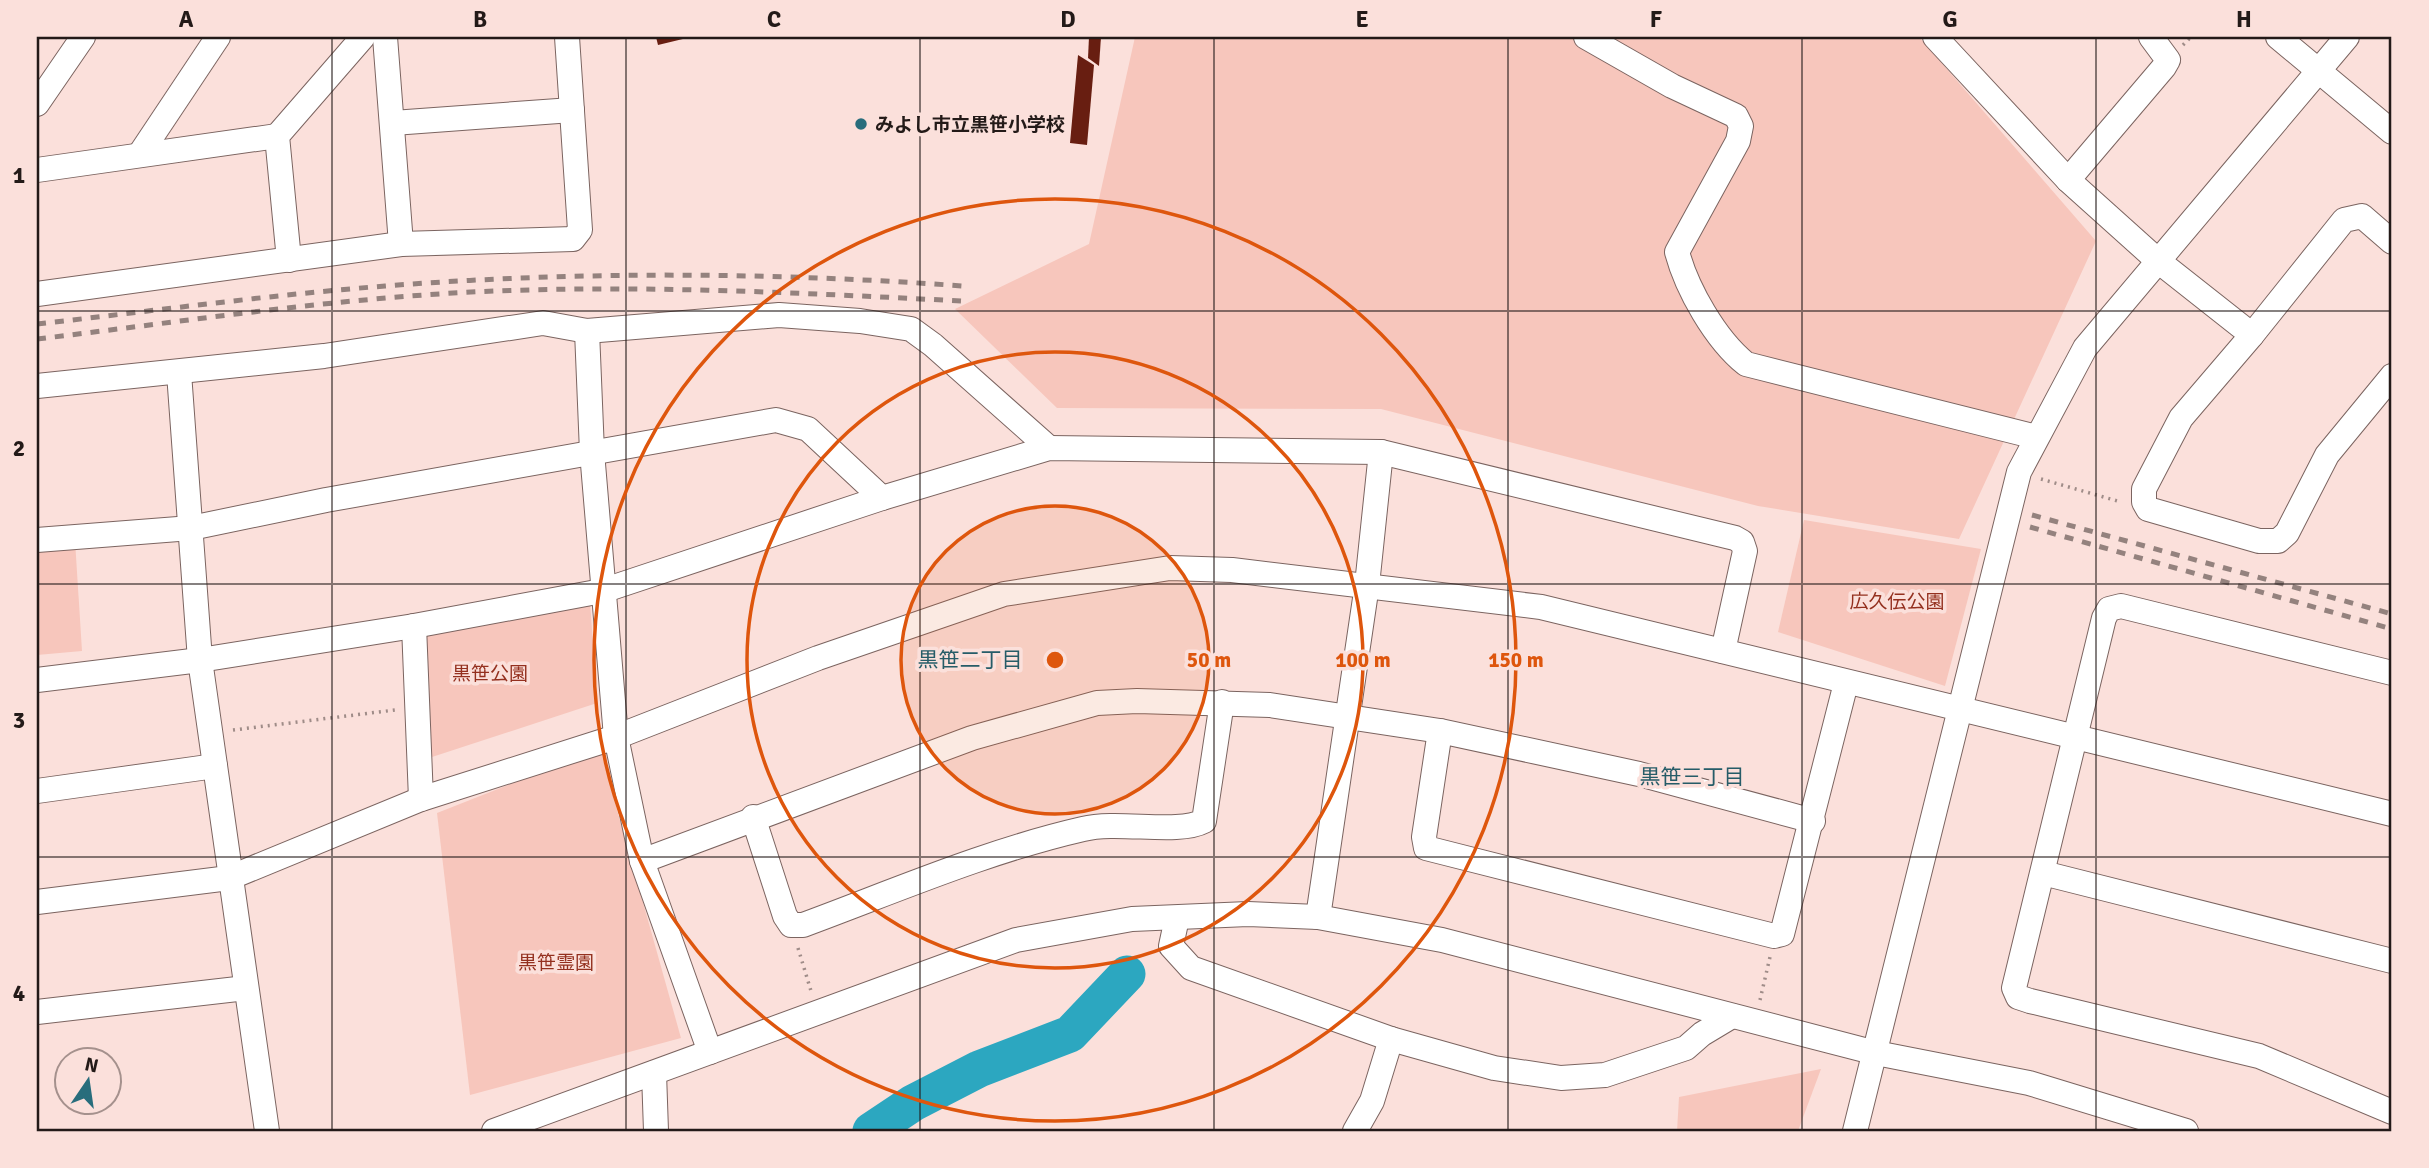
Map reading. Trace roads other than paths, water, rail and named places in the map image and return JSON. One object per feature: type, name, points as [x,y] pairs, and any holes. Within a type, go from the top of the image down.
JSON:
[{"type":"street","points":[[37,104],[83,37]]},
{"type":"street","points":[[140,154],[218,37]]},
{"type":"street","points":[[37,170],[277,136],[363,37]]},
{"type":"street","points":[[385,37],[401,244]]},
{"type":"street","points":[[37,294],[401,244],[573,239],[580,230],[567,37]]},
{"type":"street","points":[[1586,37],[1672,86],[1736,116],[1741,126],[1738,141],[1677,252],[1685,280],[1730,351],[1745,364],[2036,437]]},
{"type":"street","points":[[1935,37],[2068,180],[2157,260],[2252,335]]},
{"type":"street","points":[[2068,180],[2164,67],[2168,60],[2151,37]]},
{"type":"street","points":[[2278,37],[2392,132]]},
{"type":"street","points":[[1855,1131],[2019,472],[2085,348],[2347,37]]},
{"type":"street","points":[[393,123],[572,110]]},
{"type":"street","points":[[277,136],[289,260]]},
{"type":"street","points":[[2392,242],[2362,216],[2344,220],[2181,418],[2144,489],[2144,502],[2148,509],[2259,541],[2278,541],[2287,533],[2327,455],[2392,376]]},
{"type":"street","points":[[37,386],[324,356],[531,324],[556,324],[586,331],[779,315],[860,321],[911,329],[1049,448]]},
{"type":"street","points":[[586,331],[602,591],[616,737],[642,861],[710,1052]]},
{"type":"street","points":[[179,373],[200,660],[267,1131]]},
{"type":"street","points":[[37,540],[191,528],[326,500],[776,420],[808,429],[881,498]]},
{"type":"street","points":[[37,680],[200,660],[414,626],[602,591],[881,498],[1049,448],[1381,452],[1735,538],[1742,542],[1745,551],[1723,651]]},
{"type":"street","points":[[1318,917],[1367,584],[1381,452]]},
{"type":"street","points":[[37,902],[229,878],[421,799],[616,737],[818,658],[1004,594],[1170,568],[1232,570],[1367,584],[1541,607],[2392,814]]},
{"type":"street","points":[[2392,673],[2121,606],[2109,609],[2104,618],[2014,988],[2018,997],[2259,1056],[2392,1112]]},
{"type":"street","points":[[414,626],[421,799]]},
{"type":"street","points":[[1440,731],[1424,836],[1426,848],[1774,936],[1782,934],[1813,821],[1846,683]]},
{"type":"street","points":[[753,817],[785,916],[791,925],[803,925],[991,856],[1084,828],[1125,824],[1192,827],[1204,821],[1222,702]]},
{"type":"street","points":[[642,861],[753,817],[972,738],[1097,703],[1222,702],[1270,705],[1346,719],[1440,731],[1639,774],[1813,821]]},
{"type":"street","points":[[37,791],[215,766]]},
{"type":"street","points":[[2043,873],[2392,961]]},
{"type":"street","points":[[494,1131],[1016,940],[1132,919],[1248,914],[1318,917],[1441,940],[1876,1053],[2029,1083],[2186,1131]]},
{"type":"street","points":[[1177,918],[1171,946],[1191,968],[1391,1039],[1494,1068],[1561,1079],[1605,1075],[1686,1048],[1702,1034],[1743,1019]]},
{"type":"street","points":[[37,1012],[246,988]]},
{"type":"street","points":[[1355,1131],[1372,1101],[1391,1039]]},
{"type":"street","points":[[654,1073],[656,1131]]},
{"type":"waterway","points":[[871,1131],[913,1103],[979,1069],[1070,1034],[1127,974]]},
{"type":"railway","points":[[37,324],[342,290],[529,278],[746,276],[963,286]]},
{"type":"railway","points":[[37,339],[380,298],[495,291],[670,289],[961,301]]},
{"type":"railway","points":[[2032,515],[2392,614]]},
{"type":"railway","points":[[2030,527],[2392,629]]},
{"type":"place","name":"みよし市立黒笹小学校","points":[[861,124]]},
{"type":"district","name":"黒笹二丁目","points":[[970,660]]},
{"type":"district","name":"黒笹三丁目","points":[[1692,777]]},
{"type":"park label","name":"広久伝公園","points":[[1897,601]]},
{"type":"park label","name":"黒笹公園","points":[[490,673]]},
{"type":"park label","name":"黒笹霊園","points":[[556,962]]}]
